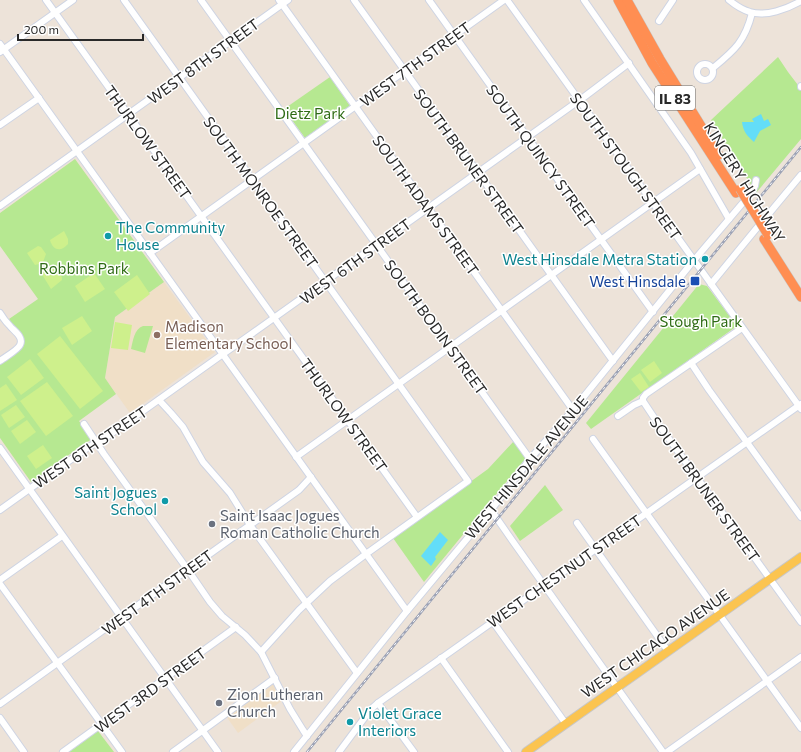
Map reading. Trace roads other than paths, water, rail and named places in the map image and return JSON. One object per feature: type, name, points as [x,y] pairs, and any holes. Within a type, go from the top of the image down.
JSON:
[{"type":"highway","name":"KINGERY HIGHWAY","points":[[618,0],[652,63],[738,191]]},
{"type":"highway","name":"KINGERY HIGHWAY","points":[[627,0],[660,59],[801,297]]},
{"type":"highway","name":"KINGERY HIGHWAY","points":[[766,237],[801,287]]},
{"type":"main road","name":"WEST CHICAGO AVENUE","points":[[526,752],[801,557]]},
{"type":"street","name":"THURLOW STREET","points":[[46,0],[417,517]]},
{"type":"street","points":[[73,0],[1,48],[39,98],[407,611]]},
{"type":"street","name":"SOUTH MONROE STREET","points":[[124,0],[468,481],[417,517]]},
{"type":"street","name":"SOUTH BODIN STREET","points":[[201,0],[530,459]]},
{"type":"street","name":"WEST 8TH STREET","points":[[0,206],[231,41],[280,2],[288,0]]},
{"type":"street","name":"SOUTH BRUNER STREET","points":[[354,0],[613,361]]},
{"type":"street","name":"SOUTH QUINCY STREET","points":[[429,0],[653,312]]},
{"type":"street","name":"WEST 7TH STREET","points":[[150,253],[504,0]]},
{"type":"street","name":"SOUTH STOUGH STREET","points":[[507,0],[742,328],[800,406]]},
{"type":"street","points":[[584,0],[691,153],[729,219]]},
{"type":"street","points":[[659,21],[673,0]]},
{"type":"street","points":[[729,0],[744,10],[752,13],[764,13],[781,10],[801,1]]},
{"type":"street","name":"SOUTH ADAMS STREET","points":[[280,2],[573,410]]},
{"type":"street","points":[[713,68],[734,50],[740,42],[749,25],[752,13]]},
{"type":"street","name":"WEST 6TH STREET","points":[[0,510],[86,448],[98,443],[326,282],[629,64]]},
{"type":"street","points":[[0,126],[39,98]]},
{"type":"street","points":[[296,457],[700,169]]},
{"type":"street","points":[[711,284],[801,175]]},
{"type":"street","name":"WEST HINSDALE AVENUE","points":[[294,752],[407,611],[491,510],[530,459],[573,410],[752,192],[756,180]]},
{"type":"street","points":[[0,313],[18,334],[21,341],[18,348],[0,360]]},
{"type":"street","points":[[618,416],[643,400],[646,394],[742,328]]},
{"type":"street","points":[[691,363],[801,517]]},
{"type":"street","points":[[159,400],[183,427],[203,462],[230,494],[250,525],[357,673]]},
{"type":"street","name":"SOUTH BRUNER STREET","points":[[643,400],[659,425],[801,622]]},
{"type":"street","name":"WEST CHESTNUT STREET","points":[[339,752],[371,709],[378,703],[746,442],[800,406]]},
{"type":"street","points":[[84,424],[210,602],[222,616],[249,638],[261,652],[290,709],[308,736]]},
{"type":"street","points":[[593,439],[801,728]]},
{"type":"street","points":[[0,448],[218,752]]},
{"type":"street","name":"WEST 4TH STREET","points":[[0,704],[299,490],[311,477]]},
{"type":"street","points":[[491,510],[663,752]]},
{"type":"street","points":[[261,652],[306,603],[330,581],[417,517]]},
{"type":"street","points":[[577,523],[668,651]]},
{"type":"street","points":[[0,580],[62,536]]},
{"type":"street","points":[[0,584],[122,752]]},
{"type":"street","points":[[492,622],[566,724]]},
{"type":"street","name":"WEST 3RD STREET","points":[[63,752],[236,627]]},
{"type":"street","points":[[667,752],[801,657]]},
{"type":"street","points":[[441,658],[508,752]]},
{"type":"street","points":[[173,752],[275,678]]},
{"type":"street","points":[[378,703],[414,752]]},
{"type":"street","points":[[0,718],[24,752]]},
{"type":"water","points":[[761,114],[764,121],[768,119],[771,125],[760,131],[754,142],[749,138],[743,128],[742,122],[754,122],[752,119]]},
{"type":"water","points":[[440,532],[448,540],[435,557],[436,559],[431,566],[421,556]]},
{"type":"railway","points":[[307,752],[801,147]]},
{"type":"place","name":"The Community House","points":[[108,236]]},
{"type":"place","name":"West Hinsdale Metra Station","points":[[705,259]]},
{"type":"place","name":"West Hinsdale","points":[[695,281]]},
{"type":"place","name":"Madison Elementary School","points":[[157,335]]},
{"type":"place","name":"Saint Jogues School","points":[[165,501]]},
{"type":"place","name":"Saint Isaac Jogues Roman Catholic Church","points":[[212,524]]},
{"type":"place","name":"Zion Lutheran Church","points":[[219,703]]},
{"type":"place","name":"Violet Grace Interiors","points":[[350,722]]},
{"type":"park label","name":"Dietz Park","points":[[310,113]]},
{"type":"park label","name":"Robbins Park","points":[[84,268]]},
{"type":"park label","name":"Stough Park","points":[[701,321]]}]
